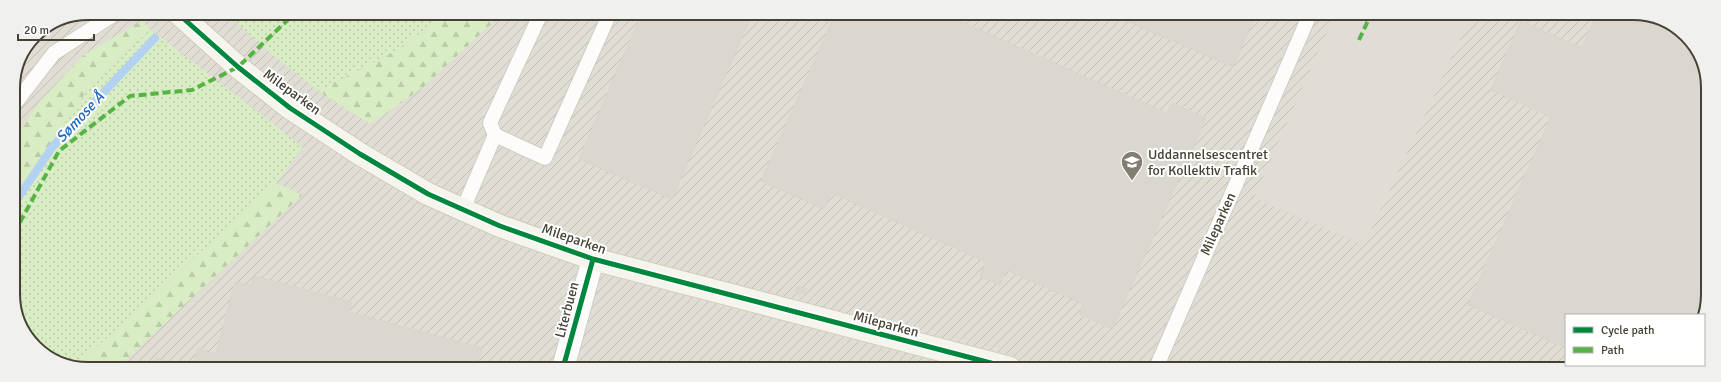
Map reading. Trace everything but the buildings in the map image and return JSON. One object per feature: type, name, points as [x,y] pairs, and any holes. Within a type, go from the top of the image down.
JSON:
[{"type":"street","name":"Mileparken","points":[[186,20],[238,67],[290,108],[374,162],[428,194],[500,226],[593,259],[987,362]]},
{"type":"street","name":"Literbuen","points":[[565,362],[593,259]]},
{"type":"lane","points":[[20,97],[54,53],[104,20]]},
{"type":"lane","points":[[538,20],[490,123],[495,135],[545,158],[607,20]]},
{"type":"lane","name":"Mileparken","points":[[1159,362],[1307,20]]},
{"type":"lane","points":[[463,209],[495,135]]},
{"type":"shaded area","points":[[1332,20],[1469,20],[1364,245],[1254,198]]},
{"type":"shaded area","points":[[1633,20],[1646,21],[1659,26],[1695,62],[1700,75],[1700,307],[1698,314],[1565,314],[1565,362],[88,362],[75,361],[62,357],[47,348],[29,328],[21,307],[20,84],[22,71],[27,58],[43,37],[54,29],[75,21]]},
{"type":"green space","points":[[234,20],[438,20],[396,51],[318,91],[257,42]]},
{"type":"green space","points":[[438,20],[495,20],[421,89],[370,124],[318,91],[396,51]]},
{"type":"green space","points":[[142,21],[151,30],[95,78],[20,191],[20,131],[40,101],[85,54]]},
{"type":"green space","points":[[151,30],[303,147],[276,183],[81,361],[62,357],[47,348],[34,335],[25,320],[21,307],[20,294],[20,191],[95,78]]},
{"type":"green space","points":[[276,183],[302,195],[123,362],[81,361]]},
{"type":"waterway","name":"Sømose Å","points":[[20,195],[53,146],[155,38]]},
{"type":"marked path","points":[[20,222],[59,151],[130,96],[192,90],[238,67],[288,20]]},
{"type":"marked path","points":[[1359,40],[1368,20]]},
{"type":"cycle path","points":[[185,20],[238,67],[290,108],[360,154],[428,194],[500,226],[593,259],[987,362]]},
{"type":"cycle path","points":[[565,362],[593,259]]},
{"type":"place","name":"Uddannelsescentret for Kollektiv Trafik","points":[[1132,182]]}]
